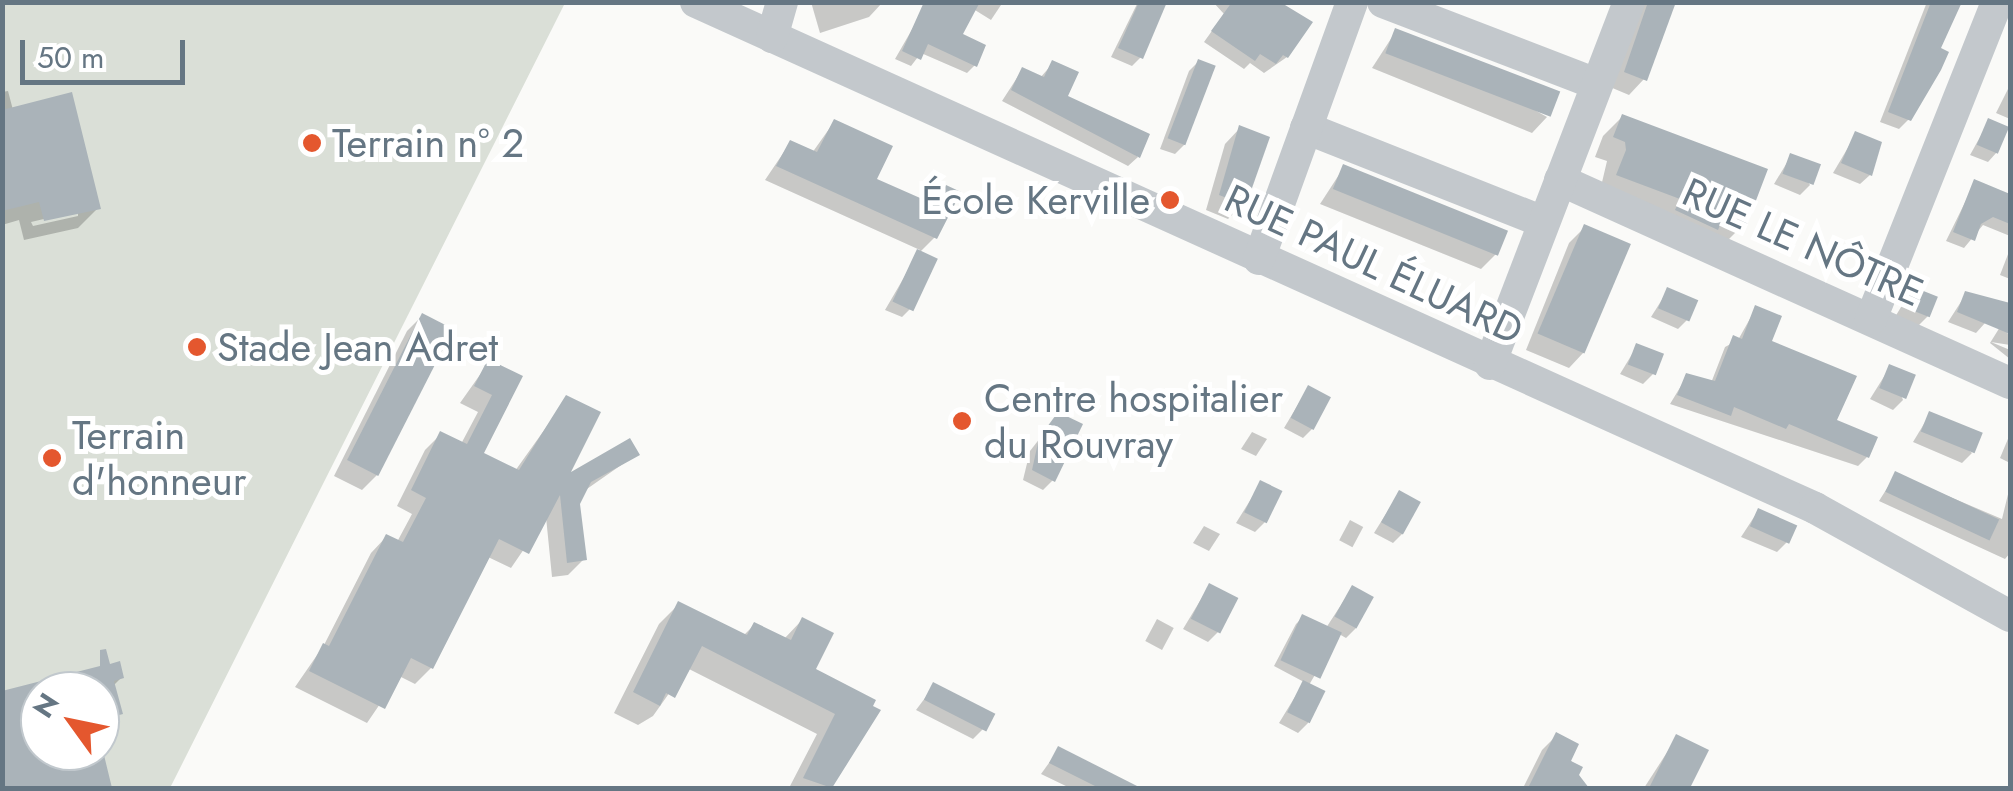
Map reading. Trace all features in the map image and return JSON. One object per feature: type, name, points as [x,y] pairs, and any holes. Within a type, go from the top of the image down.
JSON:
[{"type":"street","name":"RUE PAUL ÉLUARD","points":[[696,2],[1259,260],[1815,508],[2010,616]]},
{"type":"street","points":[[772,37],[782,2]]},
{"type":"street","points":[[1259,260],[1352,2]]},
{"type":"street","points":[[1383,2],[1597,84]]},
{"type":"street","points":[[1490,364],[1628,2]]},
{"type":"street","points":[[1871,319],[1999,18]]},
{"type":"street","points":[[1306,128],[1543,222]]},
{"type":"street","name":"RUE LE NÔTRE","points":[[1560,180],[2010,383]]},
{"type":"shaded area","name":"Stade Jean Adret","points":[[2,3],[565,3],[170,788],[3,788]]},
{"type":"building","points":[[924,2],[980,2],[963,34],[986,45],[977,67],[928,44],[921,60],[902,51]]},
{"type":"building","points":[[1139,2],[1167,2],[1143,59],[1118,48]]},
{"type":"building","points":[[1232,2],[1280,2],[1313,22],[1288,58],[1283,55],[1276,64],[1260,54],[1255,61],[1211,31]]},
{"type":"building","points":[[1648,2],[1676,2],[1647,81],[1624,72]]},
{"type":"building","points":[[1931,2],[1962,2],[1941,48],[1949,52],[1911,121],[1888,112]]},
{"type":"building","points":[[1395,28],[1560,91],[1551,117],[1385,53]]},
{"type":"building","points":[[1198,59],[1216,66],[1185,145],[1168,138]]},
{"type":"building","points":[[1052,60],[1079,72],[1068,96],[1150,134],[1140,158],[1011,90],[1022,67],[1044,77]]},
{"type":"building","points":[[72,92],[101,209],[44,221],[39,202],[2,211],[2,110]]},
{"type":"building","points":[[1622,114],[1768,169],[1747,224],[1724,215],[1718,230],[1675,210],[1680,199],[1616,175],[1626,150],[1625,142],[1613,137]]},
{"type":"building","points":[[1988,118],[2009,127],[1998,154],[1977,145]]},
{"type":"building","points":[[834,119],[893,146],[877,179],[936,205],[946,185],[961,192],[937,239],[776,166],[790,140],[817,152]]},
{"type":"building","points":[[1239,125],[1270,137],[1246,205],[1219,195]]},
{"type":"building","points":[[1855,131],[1882,142],[1872,176],[1841,163]]},
{"type":"building","points":[[1790,153],[1821,164],[1813,185],[1782,174]]},
{"type":"building","points":[[1343,164],[1508,231],[1498,256],[1333,189]]},
{"type":"building","points":[[1974,179],[2010,194],[2010,224],[1993,217],[1981,224],[1975,241],[1953,232]]},
{"type":"building","points":[[1584,224],[1631,244],[1584,353],[1538,334]]},
{"type":"building","points":[[917,249],[938,259],[913,311],[892,302]]},
{"type":"building","points":[[1911,286],[1938,297],[1930,317],[1903,306]]},
{"type":"building","points":[[1667,287],[1698,300],[1689,321],[1658,308]]},
{"type":"building","points":[[1965,291],[2010,303],[2010,334],[1957,312]]},
{"type":"building","points":[[1755,305],[1782,316],[1772,341],[1857,376],[1837,420],[1878,437],[1869,458],[1789,424],[1786,429],[1734,407],[1731,416],[1677,395],[1686,373],[1715,381],[1733,335],[1742,339]]},
{"type":"building","points":[[422,313],[453,329],[378,476],[347,460]]},
{"type":"building","points":[[1636,343],[1664,354],[1656,375],[1628,364]]},
{"type":"building","points":[[488,359],[523,376],[484,453],[519,470],[566,395],[601,412],[571,472],[630,438],[640,455],[591,482],[580,504],[587,560],[567,563],[560,495],[529,554],[499,539],[433,669],[411,658],[385,709],[309,671],[323,643],[329,646],[386,534],[403,542],[426,498],[411,490],[440,431],[467,444],[492,395],[474,386]]},
{"type":"building","points":[[1889,364],[1916,375],[1906,399],[1879,388]]},
{"type":"building","points":[[1308,385],[1331,397],[1314,430],[1291,418]]},
{"type":"building","points":[[1929,411],[1983,433],[1975,453],[1921,431]]},
{"type":"building","points":[[1058,412],[1083,424],[1055,482],[1032,470],[1039,438]]},
{"type":"building","points":[[1895,471],[1999,520],[1990,540],[1885,492]]},
{"type":"building","points":[[1260,480],[1282,491],[1267,523],[1244,512]]},
{"type":"building","points":[[1399,490],[1421,502],[1403,534],[1381,522]]},
{"type":"building","points":[[1758,508],[1797,525],[1789,544],[1750,526]]},
{"type":"building","points":[[1209,583],[1238,598],[1220,634],[1191,619]]},
{"type":"building","points":[[1352,585],[1374,597],[1356,629],[1335,616]]},
{"type":"building","points":[[678,601],[747,635],[754,622],[791,640],[802,617],[834,633],[816,669],[876,700],[873,706],[881,710],[832,788],[803,778],[835,714],[702,646],[675,698],[666,693],[660,706],[633,692]]},
{"type":"building","points":[[1302,614],[1342,633],[1320,679],[1280,660]]},
{"type":"building","points":[[106,649],[110,664],[120,661],[124,678],[120,679],[120,671],[80,671],[100,666],[100,650]]},
{"type":"building","points":[[1303,680],[1325,691],[1310,723],[1287,712]]},
{"type":"building","points":[[933,682],[995,714],[986,732],[924,700]]},
{"type":"building","points":[[20,686],[20,771],[108,771],[112,788],[2,788],[2,691]]},
{"type":"building","points":[[1556,732],[1579,744],[1571,761],[1583,767],[1579,775],[1589,788],[1528,788]]},
{"type":"building","points":[[1676,734],[1709,750],[1690,788],[1649,788]]},
{"type":"building","points":[[1058,746],[1141,788],[1099,788],[1049,763]]},
{"type":"place","name":"Terrain n° 2","points":[[312,143]]},
{"type":"place","name":"École Kerville","points":[[1170,200]]},
{"type":"place","name":"Stade Jean Adret","points":[[197,347]]},
{"type":"place","name":"Centre hospitalier du Rouvray","points":[[962,421]]},
{"type":"place","name":"Terrain d'honneur","points":[[52,458]]}]
